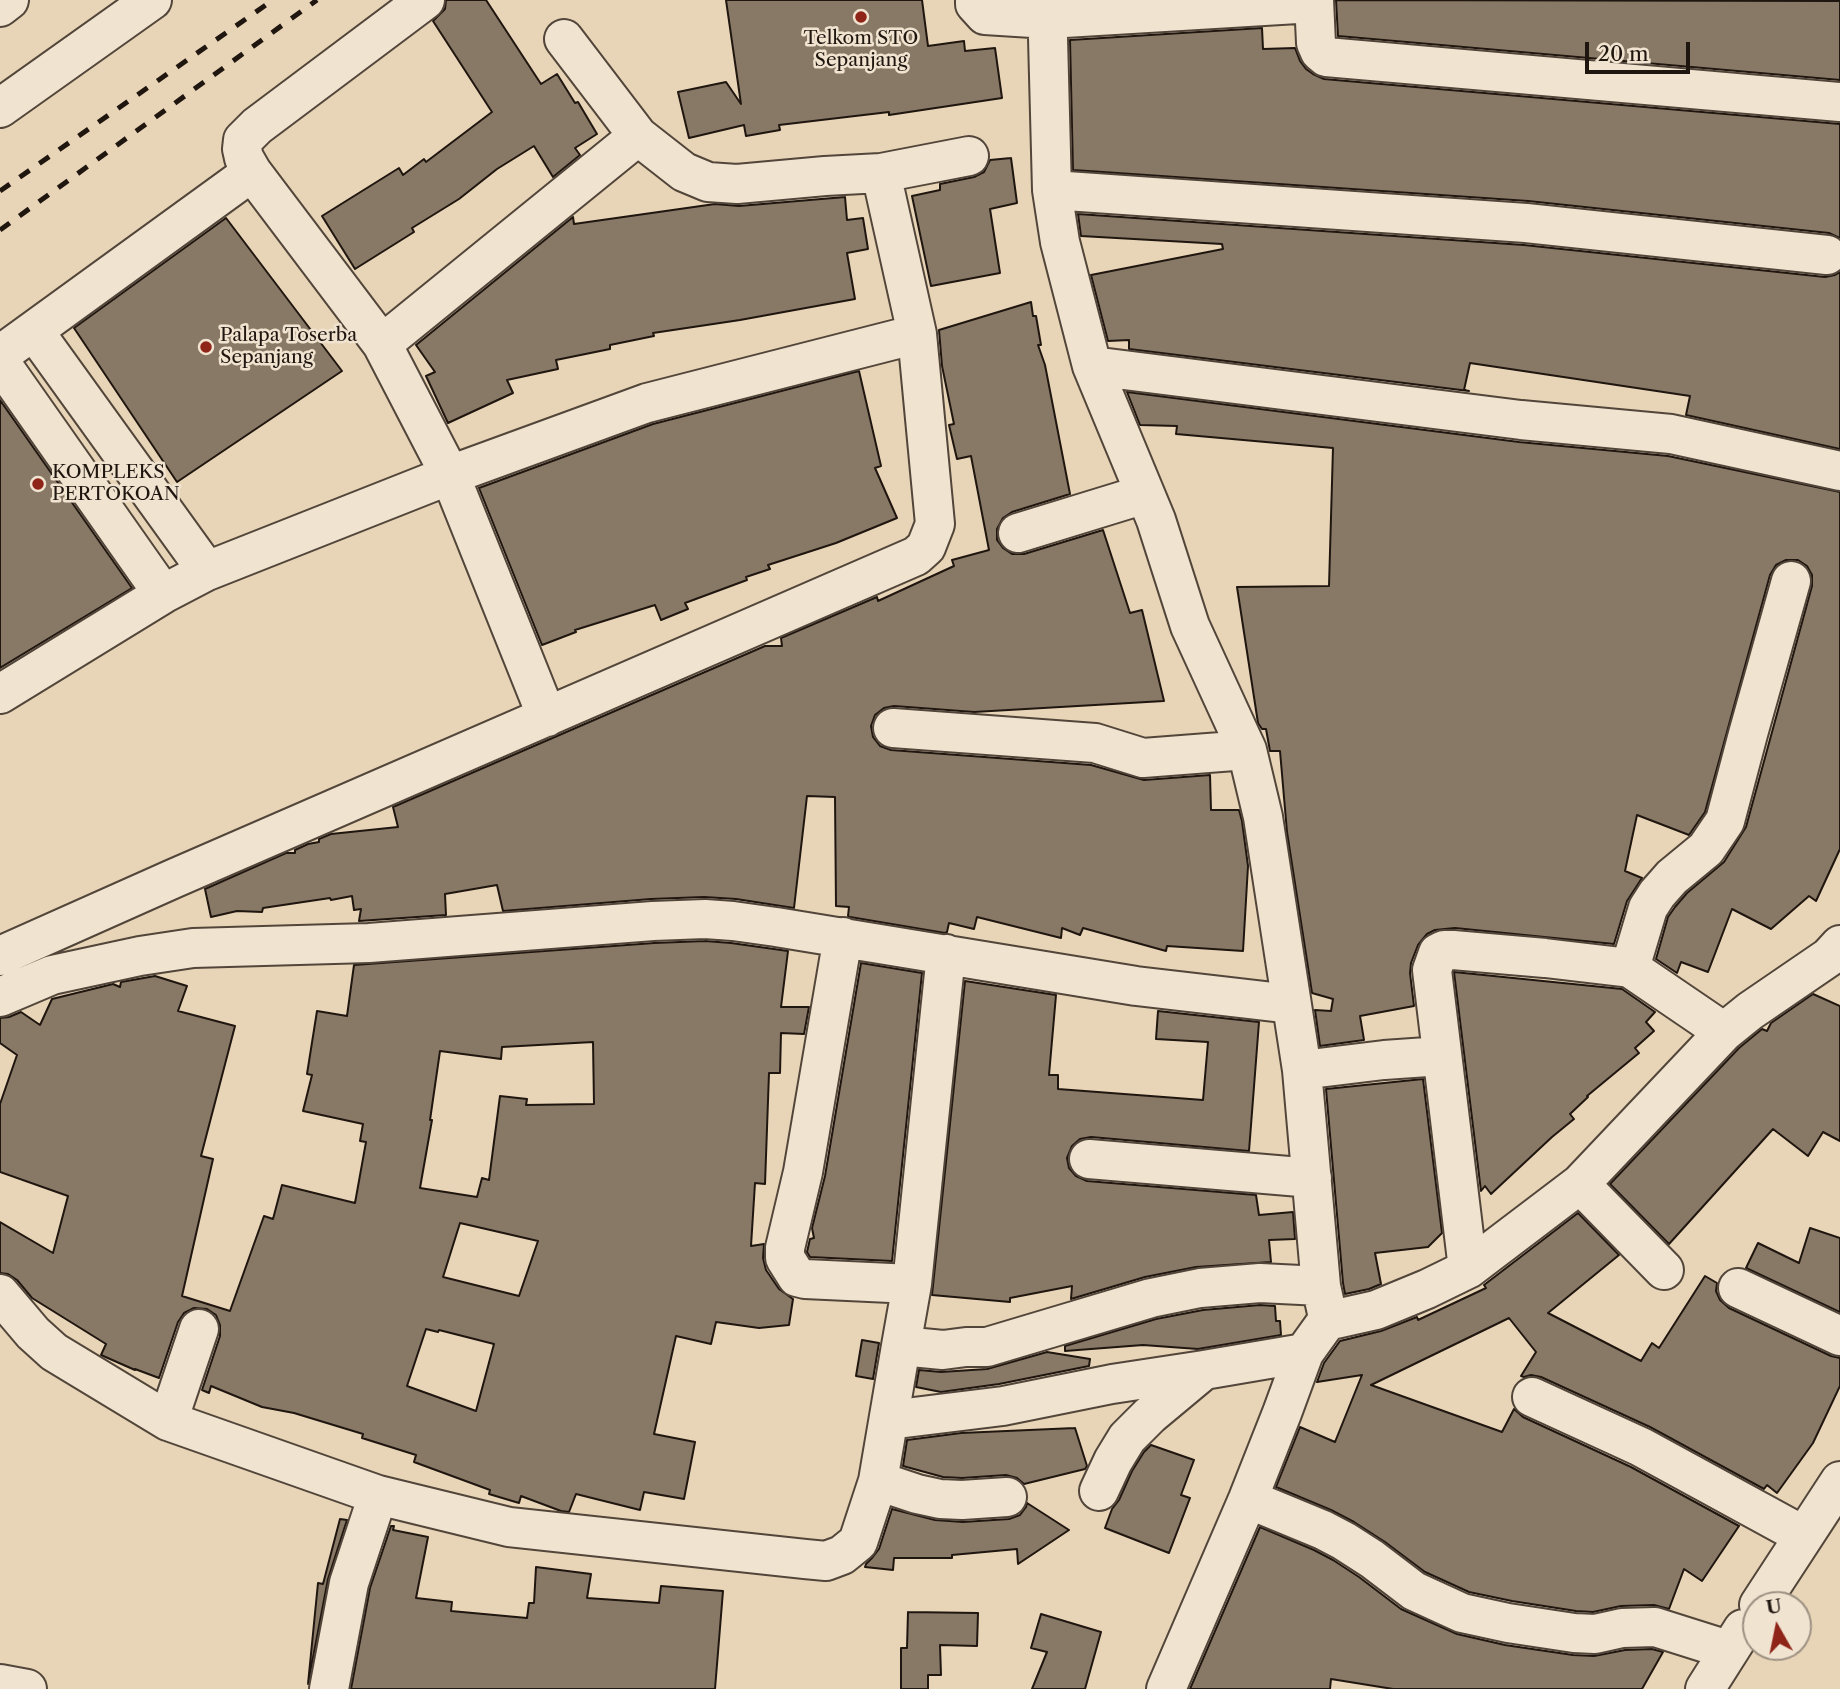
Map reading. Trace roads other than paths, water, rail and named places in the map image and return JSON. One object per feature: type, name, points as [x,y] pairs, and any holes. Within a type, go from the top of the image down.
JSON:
[{"type":"street","points":[[0,7],[9,0]]},
{"type":"street","points":[[0,108],[152,0]]},
{"type":"street","points":[[425,0],[250,132],[243,140],[242,149],[252,172],[382,344],[450,475],[547,717]]},
{"type":"street","points":[[975,0],[975,4],[985,15],[1047,9],[1314,1],[1317,43],[1320,52],[1326,57],[1840,102]]},
{"type":"street","points":[[1047,9],[1052,190],[1060,242],[1092,366],[1156,520],[1190,626],[1247,750],[1264,817],[1302,1070],[1324,1304],[1248,1499],[1166,1689]]},
{"type":"street","points":[[564,39],[638,136],[684,172],[708,182],[737,184],[881,173],[969,156]]},
{"type":"street","points":[[382,344],[638,136]]},
{"type":"street","points":[[0,355],[252,172]]},
{"type":"street","points":[[0,956],[916,556],[926,547],[934,524],[917,334],[881,173]]},
{"type":"street","points":[[1052,190],[1526,223],[1827,254]]},
{"type":"street","points":[[34,331],[207,571]]},
{"type":"street","points":[[0,694],[163,594],[207,571],[450,475],[647,403],[917,334]]},
{"type":"street","points":[[0,362],[163,594]]},
{"type":"street","points":[[1092,366],[1521,420],[1671,434],[1840,471]]},
{"type":"street","points":[[1018,533],[1145,494]]},
{"type":"street","points":[[1630,968],[1648,908],[1657,894],[1672,877],[1706,849],[1725,821],[1791,582]]},
{"type":"street","points":[[893,728],[1095,743],[1143,758],[1247,750]]},
{"type":"street","points":[[0,997],[52,975],[193,947],[369,943],[705,919],[843,937],[1136,986],[1291,1004]]},
{"type":"street","points":[[843,937],[803,1171],[785,1258],[797,1277],[804,1279],[912,1284]]},
{"type":"street","points":[[1468,1269],[1432,970],[1438,953],[1444,950],[1630,968],[1724,1032]]},
{"type":"street","points":[[0,1294],[33,1334],[54,1352],[168,1422],[373,1511],[826,1561],[842,1555],[858,1542],[878,1481],[912,1284],[946,954]]},
{"type":"street","points":[[901,1346],[943,1350],[987,1346],[1150,1298],[1200,1288],[1260,1283],[1324,1304],[1376,1310],[1427,1289],[1468,1269],[1580,1184],[1724,1032],[1750,1011],[1836,955]]},
{"type":"street","points":[[1302,1070],[1442,1056]]},
{"type":"street","points":[[1088,1159],[1312,1178]]},
{"type":"street","points":[[1580,1184],[1664,1270]]},
{"type":"street","points":[[1738,1287],[1840,1336]]},
{"type":"street","points":[[168,1422],[199,1329]]},
{"type":"street","points":[[889,1420],[1003,1406],[1112,1384],[1204,1370],[1300,1365]]},
{"type":"street","points":[[1099,1490],[1127,1438],[1204,1370]]},
{"type":"street","points":[[1531,1397],[1641,1447],[1804,1536]]},
{"type":"street","points":[[878,1481],[940,1499],[1007,1497]]},
{"type":"street","points":[[1768,1591],[1840,1481]]},
{"type":"street","points":[[1248,1499],[1344,1541],[1414,1591],[1462,1613],[1574,1633],[1595,1634],[1622,1628],[1655,1627],[1728,1650]]},
{"type":"street","points":[[329,1689],[349,1583],[373,1511]]},
{"type":"street","points":[[1704,1689],[1742,1630]]},
{"type":"street","points":[[0,1684],[27,1689]]},
{"type":"railway","points":[[0,191],[273,0]]},
{"type":"railway","points":[[0,230],[317,0]]},
{"type":"place","name":"Telkom STO Sepanjang","points":[[861,17]]},
{"type":"place","name":"Palapa Toserba Sepanjang","points":[[206,347]]},
{"type":"place","name":"KOMPLEKS PERTOKOAN","points":[[38,484]]}]
